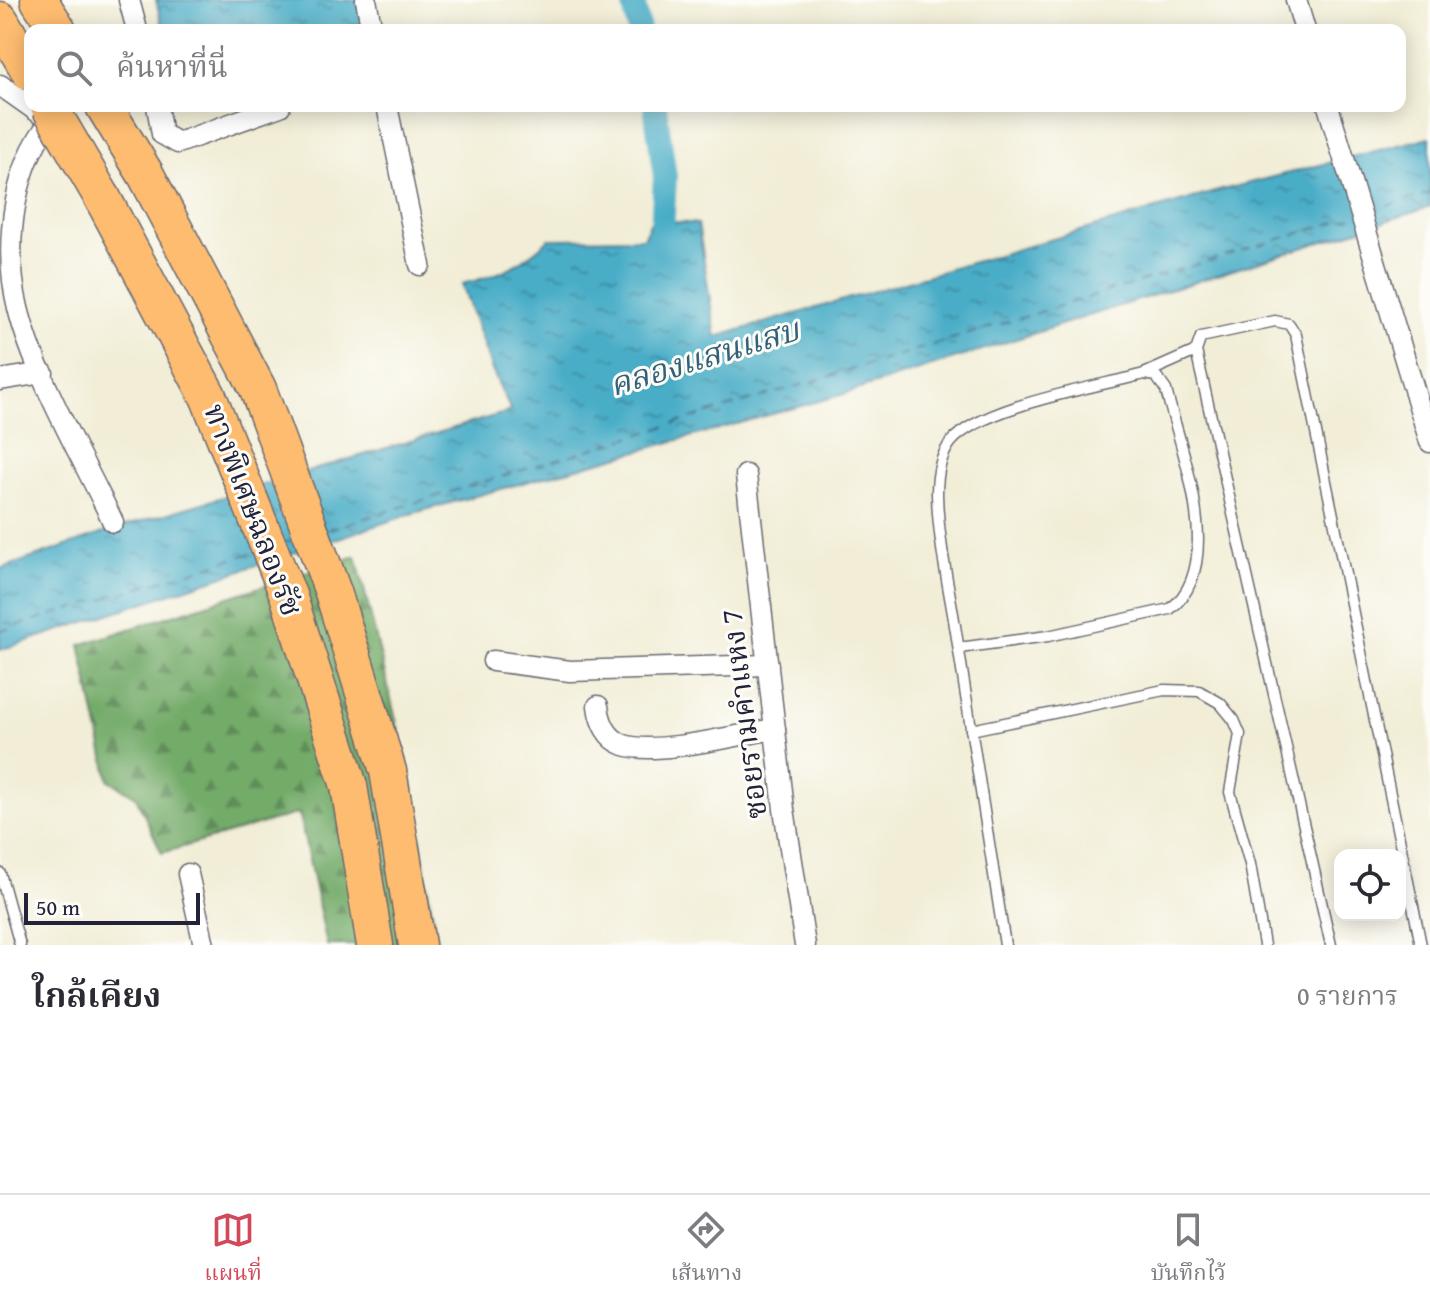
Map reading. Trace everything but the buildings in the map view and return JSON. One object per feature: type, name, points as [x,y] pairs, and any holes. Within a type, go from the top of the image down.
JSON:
[{"type":"highway","points":[[39,0],[54,24]]},
{"type":"highway","points":[[0,20],[24,62]]},
{"type":"highway","name":"ทางพิเศษฉลองรัช","points":[[108,112],[153,188],[258,389],[269,418],[333,592],[388,771],[417,945]]},
{"type":"highway","name":"ทางพิเศษฉลองรัช","points":[[50,114],[208,396],[288,595],[349,786],[375,945]]},
{"type":"street","points":[[129,0],[135,24]]},
{"type":"street","points":[[366,0],[371,24]]},
{"type":"street","points":[[1296,0],[1303,24]]},
{"type":"street","points":[[0,85],[24,99]]},
{"type":"street","points":[[158,112],[162,134],[178,143],[263,112]]},
{"type":"street","points":[[388,112],[420,265]]},
{"type":"street","points":[[1330,112],[1430,442]]},
{"type":"street","points":[[50,114],[22,180],[13,252],[19,310],[43,373],[113,522]]},
{"type":"street","points":[[0,380],[43,373]]},
{"type":"street","name":"ซอยรามคำแหง 7","points":[[746,475],[775,729],[805,945]]},
{"type":"street","points":[[493,661],[570,671],[768,665]]},
{"type":"street","points":[[598,706],[600,724],[615,740],[626,746],[659,747],[775,729]]},
{"type":"street","points":[[188,874],[204,945]]},
{"type":"lane","points":[[1331,945],[1196,351],[1201,337],[1275,321],[1289,324],[1296,335],[1421,945]]},
{"type":"lane","points":[[1005,945],[937,496],[942,459],[951,443],[985,417],[1144,374],[1196,351]]},
{"type":"lane","points":[[959,648],[1048,636],[1170,609],[1180,602],[1195,568],[1200,546],[1198,522],[1164,384],[1156,376],[1144,374]]},
{"type":"lane","points":[[971,730],[1164,690],[1199,691],[1220,703],[1234,720],[1240,734],[1230,792],[1250,864],[1264,945]]},
{"type":"lane","points":[[0,873],[20,945]]},
{"type":"green space","points":[[356,556],[411,781],[437,945],[327,945],[299,813],[162,853],[136,797],[109,780],[80,645]]},
{"type":"water","points":[[156,0],[358,0],[362,24],[162,24]]},
{"type":"water","name":"คลองแสนแสบ","points":[[1430,137],[1430,207],[841,395],[414,513],[0,650],[0,569],[115,529],[511,411],[492,370],[462,284],[509,268],[549,239],[643,238],[652,220],[698,224],[716,337],[1218,191]]},
{"type":"waterway","points":[[633,0],[638,24]]},
{"type":"waterway","points":[[656,112],[665,177],[661,251]]},
{"type":"ferry route","points":[[1370,211],[1430,193]]},
{"type":"ferry route","points":[[329,529],[1352,217]]},
{"type":"ferry route","points":[[283,543],[296,539]]},
{"type":"ferry route","points":[[0,631],[251,553]]}]
